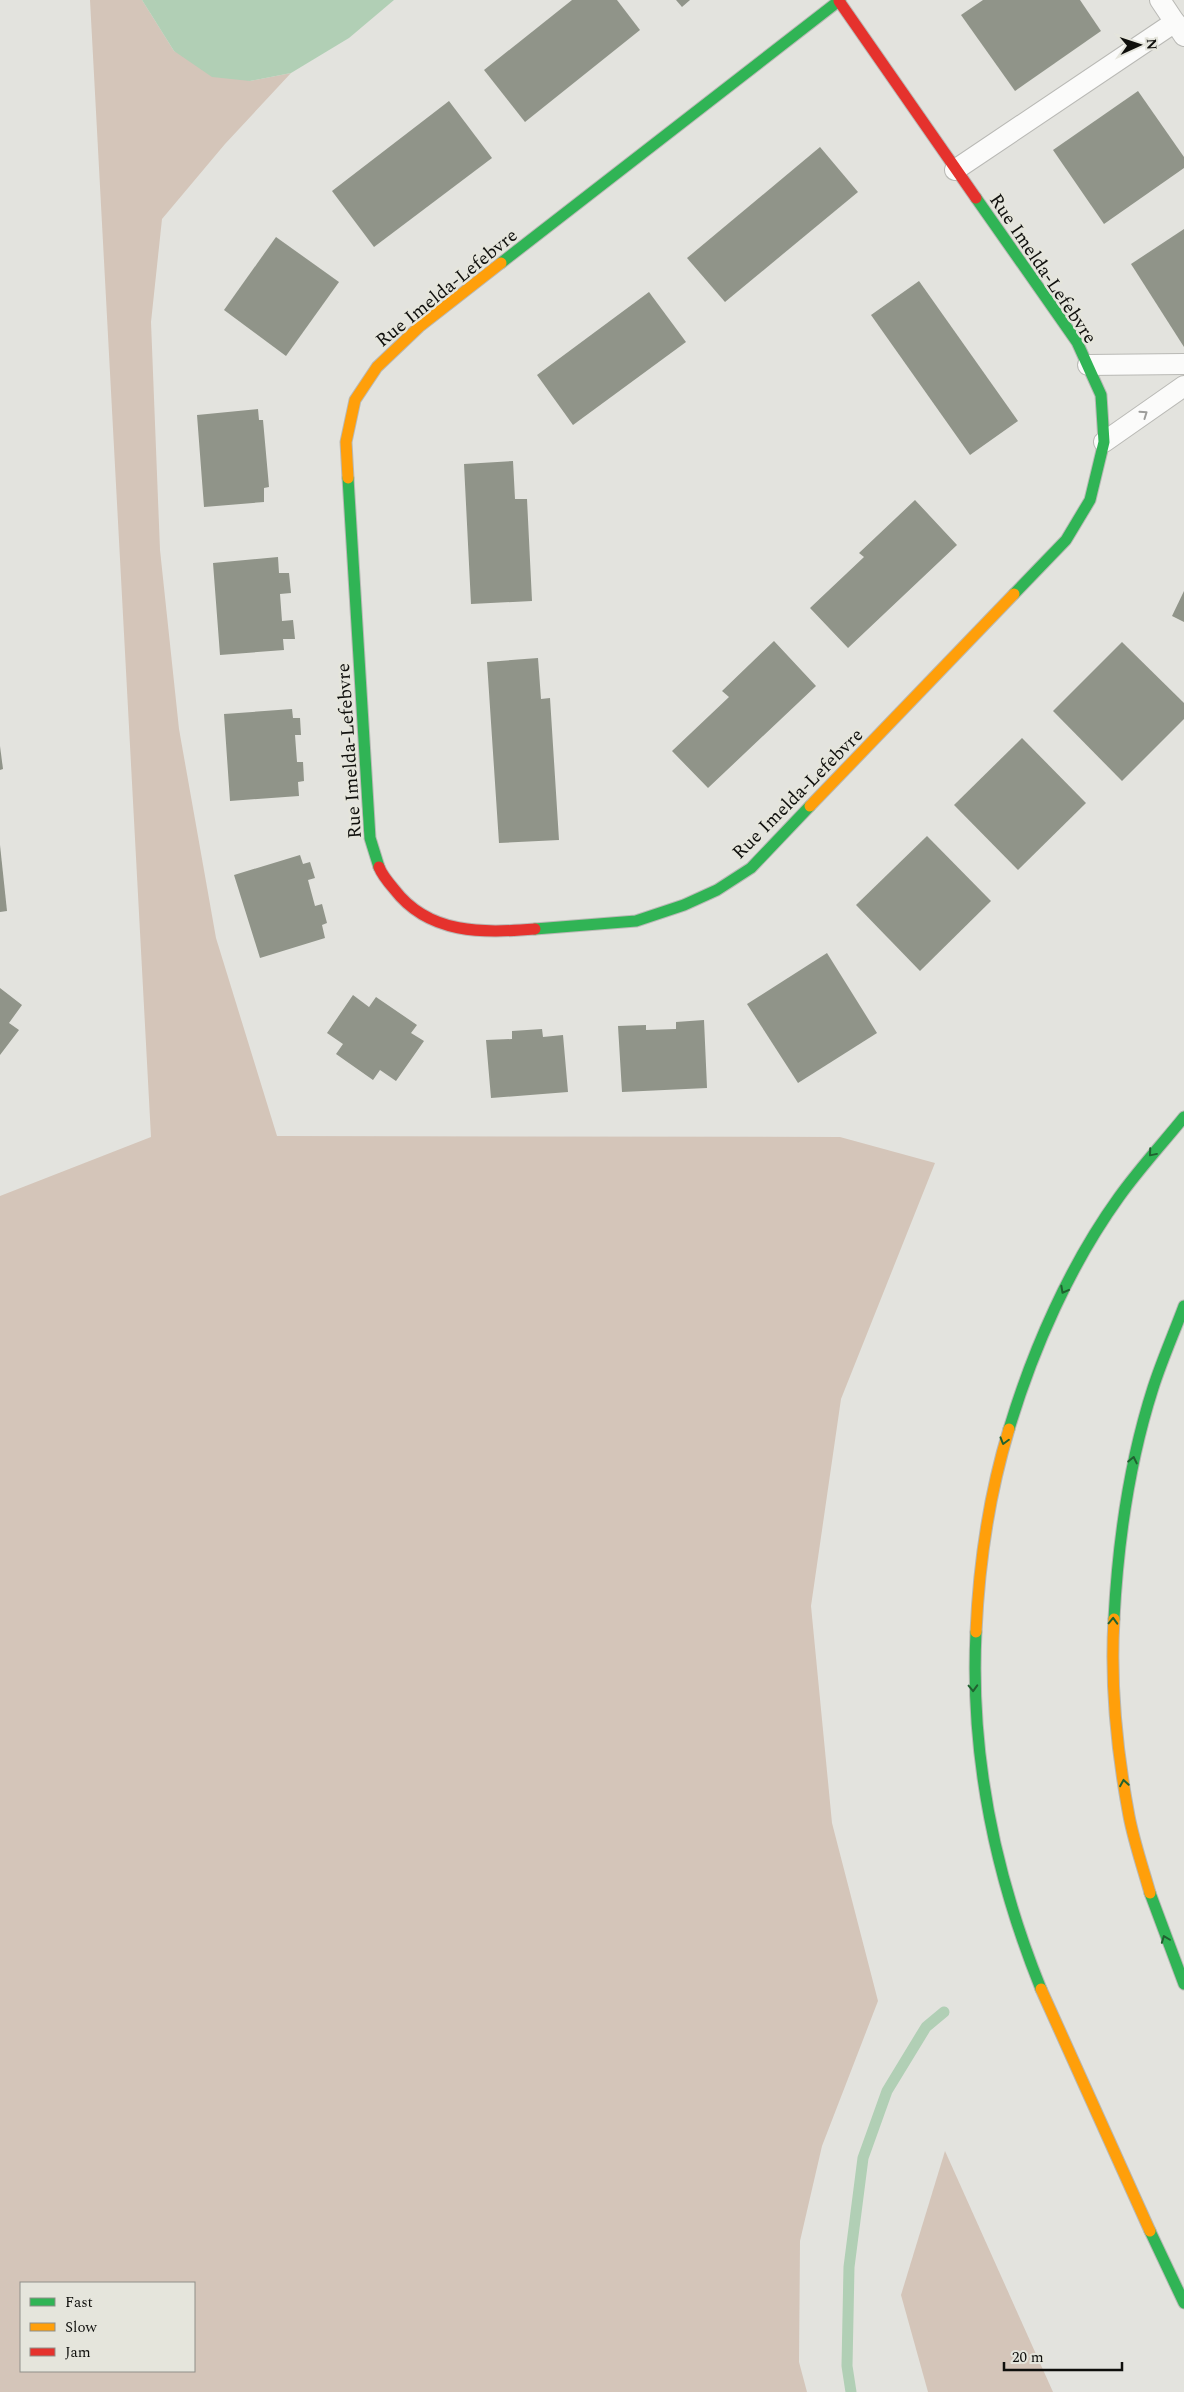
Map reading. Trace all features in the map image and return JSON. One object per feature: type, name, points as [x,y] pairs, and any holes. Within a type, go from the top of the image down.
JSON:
[{"type":"main road","name":"Rue Imelda-Lefebvre","points":[[840,1],[955,170],[1077,342],[1101,395],[1104,442],[1090,500],[1066,540],[750,868],[717,890],[684,905],[636,921],[495,932],[443,926],[405,904],[381,872],[370,838],[346,442],[354,400],[377,367],[419,327],[840,1]]},
{"type":"main road","points":[[1184,1117],[1128,1183],[1090,1242],[1057,1302],[1029,1367],[1005,1438],[988,1508],[977,1584],[972,1665],[981,1773],[994,1845],[1014,1918],[1056,2026],[1184,2303]]},
{"type":"main road","points":[[1184,1306],[1156,1375],[1134,1454],[1118,1541],[1112,1638],[1116,1716],[1127,1802],[1147,1885],[1160,1925],[1184,1984]]},
{"type":"lane","points":[[955,170],[1179,29],[1160,0]]},
{"type":"lane","points":[[1088,365],[1184,364]]},
{"type":"lane","points":[[1104,442],[1184,386]]},
{"type":"shaded area","points":[[90,0],[142,0],[174,51],[250,81],[291,73],[225,144],[162,219],[151,322],[160,550],[179,729],[216,938],[277,1136],[840,1137],[935,1163],[841,1399],[811,1606],[832,1823],[878,2001],[822,2146],[800,2241],[799,2362],[807,2392],[0,2392],[0,1196],[151,1137]]},
{"type":"shaded area","points":[[142,0],[394,0],[349,38],[291,73],[250,81],[212,77],[174,51]]},
{"type":"shaded area","points":[[945,2151],[1053,2392],[928,2392],[901,2295]]},
{"type":"building","points":[[572,0],[617,0],[640,30],[525,122],[484,70]]},
{"type":"building","points":[[676,0],[690,0],[682,7]]},
{"type":"building","points":[[983,0],[1080,0],[1101,31],[1015,91],[961,15]]},
{"type":"building","points":[[1138,91],[1184,157],[1184,168],[1104,224],[1053,150]]},
{"type":"building","points":[[449,101],[492,158],[374,247],[332,191]]},
{"type":"building","points":[[820,147],[858,192],[725,302],[687,258]]},
{"type":"building","points":[[1184,229],[1184,347],[1131,264]]},
{"type":"building","points":[[276,237],[339,282],[286,356],[224,310]]},
{"type":"building","points":[[919,281],[1018,421],[970,455],[871,315]]},
{"type":"building","points":[[649,292],[686,342],[573,425],[537,375]]},
{"type":"building","points":[[258,409],[259,420],[263,420],[269,487],[264,488],[264,502],[204,507],[197,415]]},
{"type":"building","points":[[513,461],[515,499],[527,499],[532,601],[471,604],[464,464]]},
{"type":"building","points":[[915,500],[957,545],[848,648],[810,608],[864,557],[859,553]]},
{"type":"building","points":[[278,557],[279,573],[289,573],[291,593],[280,594],[282,621],[293,620],[295,639],[283,639],[284,650],[220,655],[213,563]]},
{"type":"building","points":[[1184,591],[1184,622],[1172,616]]},
{"type":"building","points":[[774,641],[816,686],[708,788],[672,751],[729,697],[722,691]]},
{"type":"building","points":[[1122,642],[1184,703],[1184,719],[1122,781],[1053,711]]},
{"type":"building","points":[[538,658],[541,699],[550,698],[559,840],[499,843],[487,662]]},
{"type":"building","points":[[292,709],[293,718],[300,718],[301,735],[295,735],[297,762],[303,762],[304,781],[298,782],[299,796],[230,801],[224,714]]},
{"type":"building","points":[[1022,738],[1086,803],[1018,870],[954,805]]},
{"type":"building","points":[[0,746],[3,769],[0,770]]},
{"type":"building","points":[[927,836],[991,901],[920,971],[856,905]]},
{"type":"building","points":[[0,845],[7,911],[0,912]]},
{"type":"building","points":[[300,855],[303,864],[310,862],[315,878],[308,880],[315,906],[322,904],[327,923],[322,925],[325,938],[260,958],[234,875]]},
{"type":"building","points":[[827,953],[877,1033],[798,1083],[747,1004]]},
{"type":"building","points":[[0,988],[22,1005],[9,1023],[19,1030],[0,1055]]},
{"type":"building","points":[[353,995],[369,1007],[376,997],[417,1025],[411,1033],[424,1041],[396,1081],[380,1070],[373,1080],[336,1054],[343,1044],[327,1033]]},
{"type":"building","points":[[704,1020],[707,1088],[622,1092],[618,1026],[646,1025],[646,1030],[676,1029],[676,1022]]},
{"type":"building","points":[[542,1029],[543,1037],[563,1035],[568,1092],[491,1098],[486,1040],[512,1039],[512,1031]]},
{"type":"waterway","points":[[851,2392],[847,2366],[849,2267],[863,2158],[887,2091],[926,2027],[944,2012]]},
{"type":"traffic: fast","points":[[501,263],[840,0]]},
{"type":"traffic: fast","points":[[976,198],[1077,342],[1101,395],[1104,442],[1090,500],[1066,540],[1014,594]]},
{"type":"traffic: fast","points":[[348,478],[370,838],[379,867]]},
{"type":"traffic: fast","points":[[535,929],[636,921],[684,905],[717,890],[751,868],[810,806]]},
{"type":"traffic: fast","points":[[1009,1429],[1041,1338],[1069,1279],[1101,1223],[1143,1166],[1184,1117]]},
{"type":"traffic: fast","points":[[1114,1619],[1118,1561],[1126,1502],[1137,1445],[1157,1378],[1184,1306]]},
{"type":"traffic: fast","points":[[976,1632],[977,1724],[989,1814],[1011,1902],[1041,1989]]},
{"type":"traffic: fast","points":[[1150,1893],[1184,1984]]},
{"type":"traffic: fast","points":[[1150,2231],[1184,2303]]},
{"type":"traffic: slow","points":[[348,478],[346,442],[355,400],[377,367],[419,327],[501,263]]},
{"type":"traffic: slow","points":[[810,806],[1014,594]]},
{"type":"traffic: slow","points":[[976,1632],[986,1529],[1009,1429]]},
{"type":"traffic: slow","points":[[1114,1619],[1114,1693],[1121,1768],[1131,1826],[1150,1893]]},
{"type":"traffic: slow","points":[[1041,1989],[1150,2231]]},
{"type":"traffic: jam","points":[[839,1],[976,198]]},
{"type":"traffic: jam","points":[[379,867],[387,881],[408,904],[423,915],[440,923],[458,928],[477,930],[535,929]]}]
